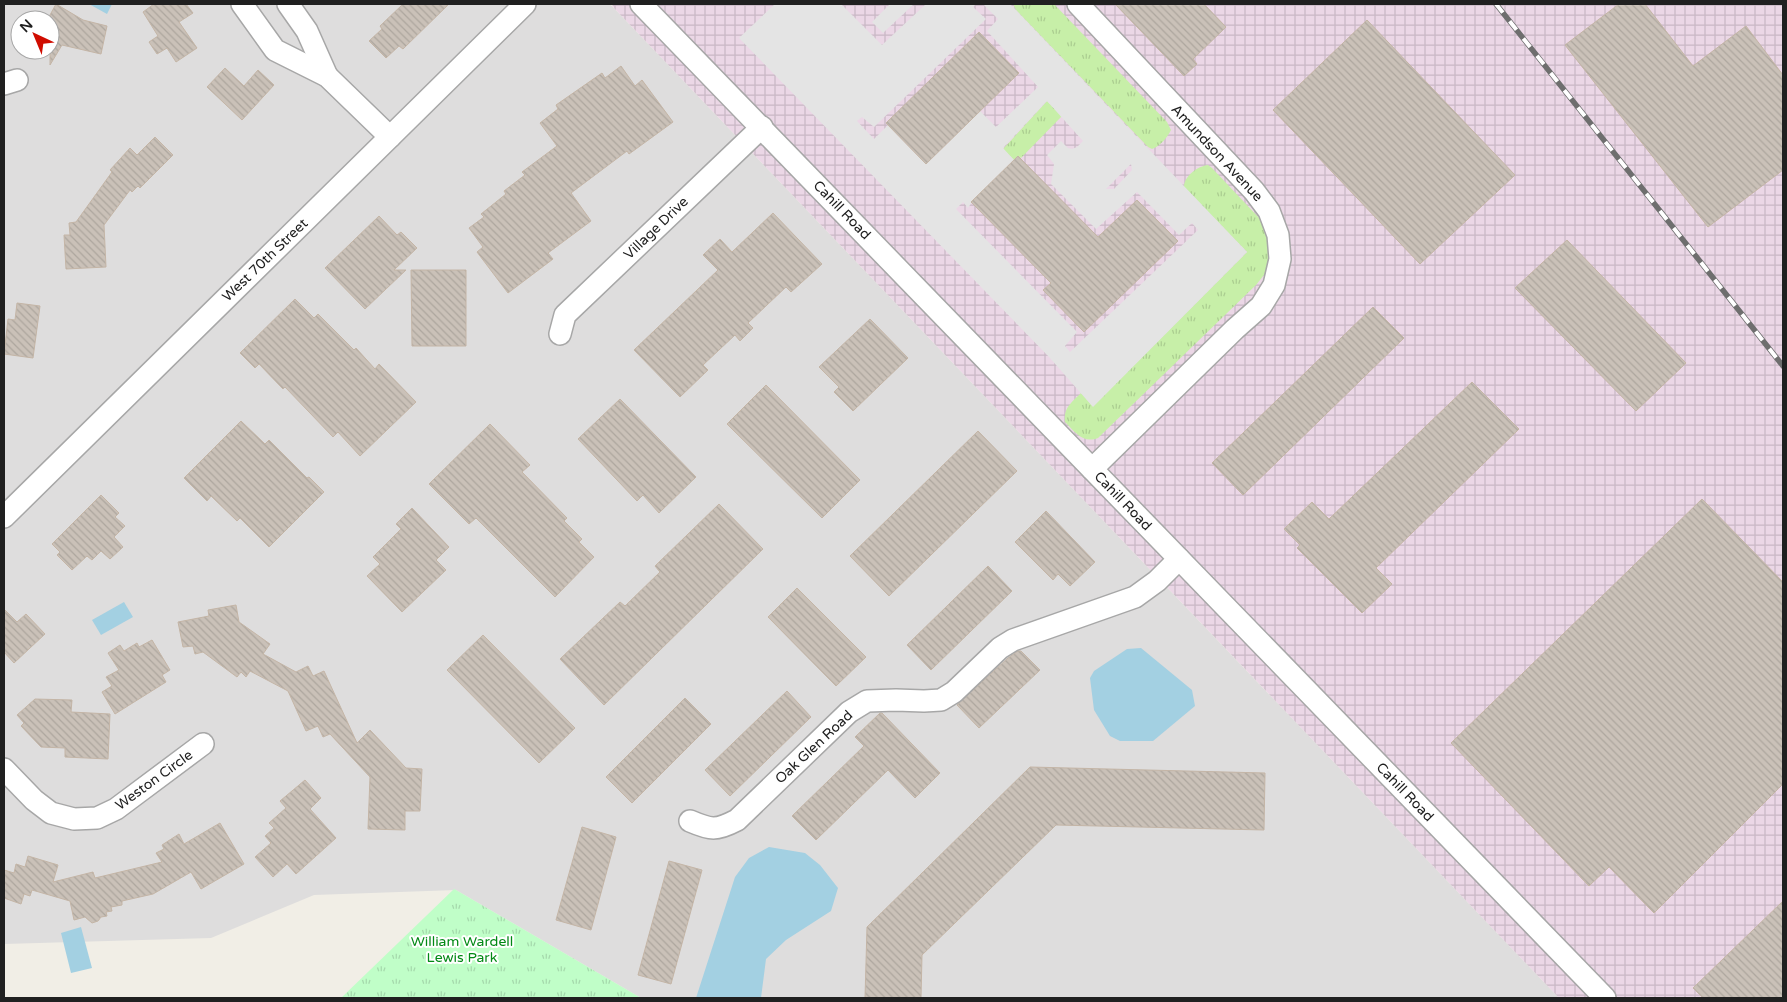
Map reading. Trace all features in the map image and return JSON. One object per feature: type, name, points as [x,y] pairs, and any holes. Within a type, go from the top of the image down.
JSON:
[{"type":"street","points":[[242,4],[275,50],[327,76],[390,137]]},
{"type":"street","points":[[288,4],[307,31],[327,76]]},
{"type":"street","name":"West 70th Street","points":[[4,517],[525,4]]},
{"type":"street","name":"Cahill Road","points":[[641,4],[1605,998]]},
{"type":"street","name":"Amundson Avenue","points":[[1078,4],[1254,191],[1269,211],[1278,235],[1280,259],[1274,285],[1261,306],[1092,469]]},
{"type":"street","name":"Village Drive","points":[[560,334],[565,314],[762,127]]},
{"type":"street","name":"Oak Glen Road","points":[[690,821],[707,828],[722,828],[737,820],[849,712],[867,701],[941,700],[954,692],[1000,648],[1013,640],[1135,597],[1157,580],[1179,559]]},
{"type":"street","name":"Weston Circle","points":[[4,769],[34,800],[52,813],[74,819],[96,818],[116,809],[204,744]]},
{"type":"shaded area","points":[[4,4],[610,4],[1559,998],[641,998],[456,890],[314,895],[211,938],[4,944]]},
{"type":"shaded area","points":[[614,4],[1783,4],[1783,998],[1559,998],[612,6]]},
{"type":"shaded area","points":[[775,4],[841,4],[882,45],[926,4],[976,4],[973,7],[986,19],[874,127],[862,117],[857,121],[874,139],[888,125],[926,164],[980,111],[996,127],[1038,87],[987,31],[998,19],[983,4],[1010,4],[1247,252],[1093,407],[1049,357],[739,38]],"holes":[[[1047,101],[1083,141],[1072,149],[1068,148],[1061,141],[1047,155],[1054,164],[1051,184],[1096,229],[1137,192],[1179,235],[1192,223],[1198,230],[1070,352],[1065,346],[1077,332],[956,209],[963,202],[968,208],[1014,160],[1003,148]],[[1131,164],[1132,170],[1114,189],[1106,189]]]},
{"type":"shaded area","points":[[890,4],[914,4],[883,33],[872,22]]},
{"type":"green space","points":[[1013,4],[1054,4],[1167,122],[1171,130],[1163,141],[1152,149],[1148,147],[1016,10]]},
{"type":"green space","points":[[1047,101],[1062,116],[1021,158],[1018,156],[1014,160],[1003,149]]},
{"type":"green space","points":[[1208,165],[1262,221],[1268,232],[1270,260],[1264,275],[1256,285],[1098,438],[1084,438],[1065,422],[1065,413],[1071,402],[1081,393],[1093,406],[1247,252],[1184,187],[1186,179],[1192,172]]},
{"type":"green space","name":"William Wardell Lewis Park","points":[[454,889],[456,890],[641,998],[341,998]]},
{"type":"water","points":[[89,4],[112,4],[107,14]]},
{"type":"water","points":[[124,602],[133,617],[101,635],[92,620]]},
{"type":"water","points":[[1141,648],[1192,690],[1195,706],[1153,741],[1120,741],[1110,736],[1094,710],[1090,678],[1094,671],[1127,649]]},
{"type":"water","points":[[769,847],[805,853],[820,865],[838,888],[831,911],[786,940],[766,959],[761,998],[696,998],[735,877],[749,858]]},
{"type":"water","points":[[81,927],[92,968],[71,973],[61,933]]},
{"type":"building","points":[[56,4],[83,20],[107,26],[101,54],[62,45],[60,48],[60,10],[53,10]]},
{"type":"building","points":[[154,4],[186,4],[193,13],[179,22],[197,48],[176,62],[167,48],[157,54],[149,42],[158,36],[143,12]]},
{"type":"building","points":[[403,4],[449,4],[403,49],[399,46],[386,58],[369,41],[382,29],[380,26]]},
{"type":"building","points":[[1115,4],[1204,4],[1226,27],[1193,59],[1197,64],[1184,76]]},
{"type":"building","points":[[1619,4],[1645,4],[1693,66],[1746,26],[1783,75],[1783,170],[1708,227],[1565,45]]},
{"type":"building","points":[[1367,20],[1515,175],[1420,264],[1273,110]]},
{"type":"building","points":[[979,32],[1019,73],[926,164],[886,123]]},
{"type":"building","points":[[621,66],[635,86],[642,80],[673,122],[629,154],[627,151],[571,193],[591,221],[548,253],[553,259],[508,293],[477,252],[483,247],[469,228],[484,217],[481,214],[506,194],[504,191],[525,175],[522,172],[557,146],[540,123],[558,109],[556,105],[602,73],[605,78]]},
{"type":"building","points":[[225,68],[244,86],[258,70],[274,85],[242,120],[207,87]]},
{"type":"building","points":[[155,137],[173,155],[140,188],[138,186],[132,192],[130,190],[104,225],[106,267],[66,269],[64,235],[70,235],[69,223],[76,222],[112,172],[110,170],[130,148],[137,155]]},
{"type":"building","points":[[1018,156],[1098,237],[1137,200],[1178,241],[1084,332],[1043,290],[1051,283],[971,202]]},
{"type":"building","points":[[773,213],[822,264],[791,292],[786,287],[748,323],[753,328],[740,341],[735,335],[703,365],[708,370],[680,397],[634,350],[718,270],[703,255],[720,239],[732,252]]},
{"type":"building","points":[[379,216],[397,235],[401,232],[417,248],[394,270],[406,270],[365,309],[325,268]]},
{"type":"building","points":[[1567,240],[1686,363],[1636,411],[1515,288]]},
{"type":"building","points":[[411,270],[466,270],[466,346],[412,346]]},
{"type":"building","points":[[295,299],[314,318],[318,314],[354,350],[356,348],[375,369],[379,364],[416,402],[360,456],[338,432],[333,437],[285,387],[283,389],[259,364],[255,368],[240,353]]},
{"type":"building","points":[[17,303],[40,306],[33,358],[4,354],[8,319],[15,320]]},
{"type":"building","points":[[1373,307],[1404,338],[1243,495],[1212,463]]},
{"type":"building","points":[[870,319],[908,358],[853,411],[834,392],[839,387],[819,367]]},
{"type":"building","points":[[1472,382],[1519,429],[1376,568],[1392,584],[1362,613],[1297,548],[1300,545],[1284,529],[1312,502],[1329,519]]},
{"type":"building","points":[[766,385],[860,480],[822,518],[727,424]]},
{"type":"building","points":[[620,399],[696,477],[659,513],[643,495],[637,501],[578,439]]},
{"type":"building","points":[[241,421],[265,444],[269,440],[307,478],[309,477],[324,492],[269,547],[240,518],[237,521],[211,496],[207,501],[184,478]]},
{"type":"building","points":[[490,424],[530,465],[522,472],[567,518],[564,521],[582,539],[579,542],[594,557],[555,597],[476,518],[469,524],[429,484]]},
{"type":"building","points":[[978,431],[1017,471],[889,596],[850,556]]},
{"type":"building","points":[[101,495],[119,513],[115,517],[125,526],[114,537],[123,547],[110,559],[101,551],[92,560],[87,556],[72,570],[57,555],[60,552],[52,544]]},
{"type":"building","points":[[1702,499],[1783,582],[1783,784],[1654,913],[1609,867],[1589,886],[1451,743]]},
{"type":"building","points":[[719,504],[763,549],[604,705],[560,659],[620,602],[625,606],[660,572],[655,566]]},
{"type":"building","points":[[412,508],[449,547],[436,560],[446,570],[402,612],[367,576],[380,564],[373,557],[401,529],[396,524]]},
{"type":"building","points":[[1046,511],[1095,562],[1070,586],[1058,574],[1053,580],[1015,542]]},
{"type":"building","points":[[988,566],[1012,591],[931,670],[907,645]]},
{"type":"building","points":[[797,588],[866,657],[836,686],[768,617]]},
{"type":"building","points":[[236,605],[239,622],[270,644],[263,654],[296,672],[308,666],[313,676],[324,671],[357,743],[370,730],[406,768],[422,769],[420,811],[405,811],[405,830],[368,829],[370,777],[330,734],[323,737],[318,726],[306,731],[288,691],[250,671],[246,677],[241,672],[237,677],[203,652],[195,654],[193,646],[183,647],[178,622],[209,616],[208,610]]},
{"type":"building","points":[[4,609],[17,622],[26,614],[45,634],[14,663],[4,652]]},
{"type":"building","points":[[483,635],[575,728],[539,763],[447,670]]},
{"type":"building","points":[[152,640],[170,670],[162,675],[166,682],[115,714],[102,692],[112,686],[106,677],[119,670],[108,653],[120,645],[124,651],[137,643],[139,647]]},
{"type":"building","points":[[1018,651],[1021,651],[1040,670],[979,728],[957,705]]},
{"type":"building","points":[[787,691],[811,717],[730,796],[705,770]]},
{"type":"building","points":[[685,698],[711,724],[632,803],[606,777]]},
{"type":"building","points":[[35,699],[72,700],[71,712],[110,714],[108,759],[65,757],[65,748],[41,747],[21,726],[24,723],[17,715]]},
{"type":"building","points":[[880,713],[940,773],[915,798],[888,770],[816,840],[792,816],[864,746],[855,737]]},
{"type":"building","points":[[1030,767],[1265,773],[1264,830],[1056,825],[922,955],[921,998],[865,998],[867,927]]},
{"type":"building","points":[[305,780],[321,798],[310,809],[336,838],[296,874],[287,864],[273,877],[255,857],[271,843],[265,836],[274,828],[269,823],[286,808],[280,801]]},
{"type":"building","points":[[220,823],[244,864],[201,889],[191,872],[153,894],[122,901],[122,905],[111,907],[112,911],[106,912],[107,916],[101,917],[98,921],[92,923],[85,917],[74,920],[70,901],[32,890],[30,896],[24,894],[21,904],[4,898],[4,870],[14,873],[16,864],[25,867],[28,856],[58,865],[53,882],[93,872],[95,878],[162,862],[156,853],[164,849],[162,845],[179,834],[184,844]]},
{"type":"building","points":[[582,827],[616,837],[591,930],[556,920]]},
{"type":"building","points":[[669,861],[702,870],[671,984],[638,975]]},
{"type":"building","points":[[1783,901],[1783,998],[1703,998],[1693,988]]},
{"type":"railway","points":[[1496,4],[1783,366]]}]
